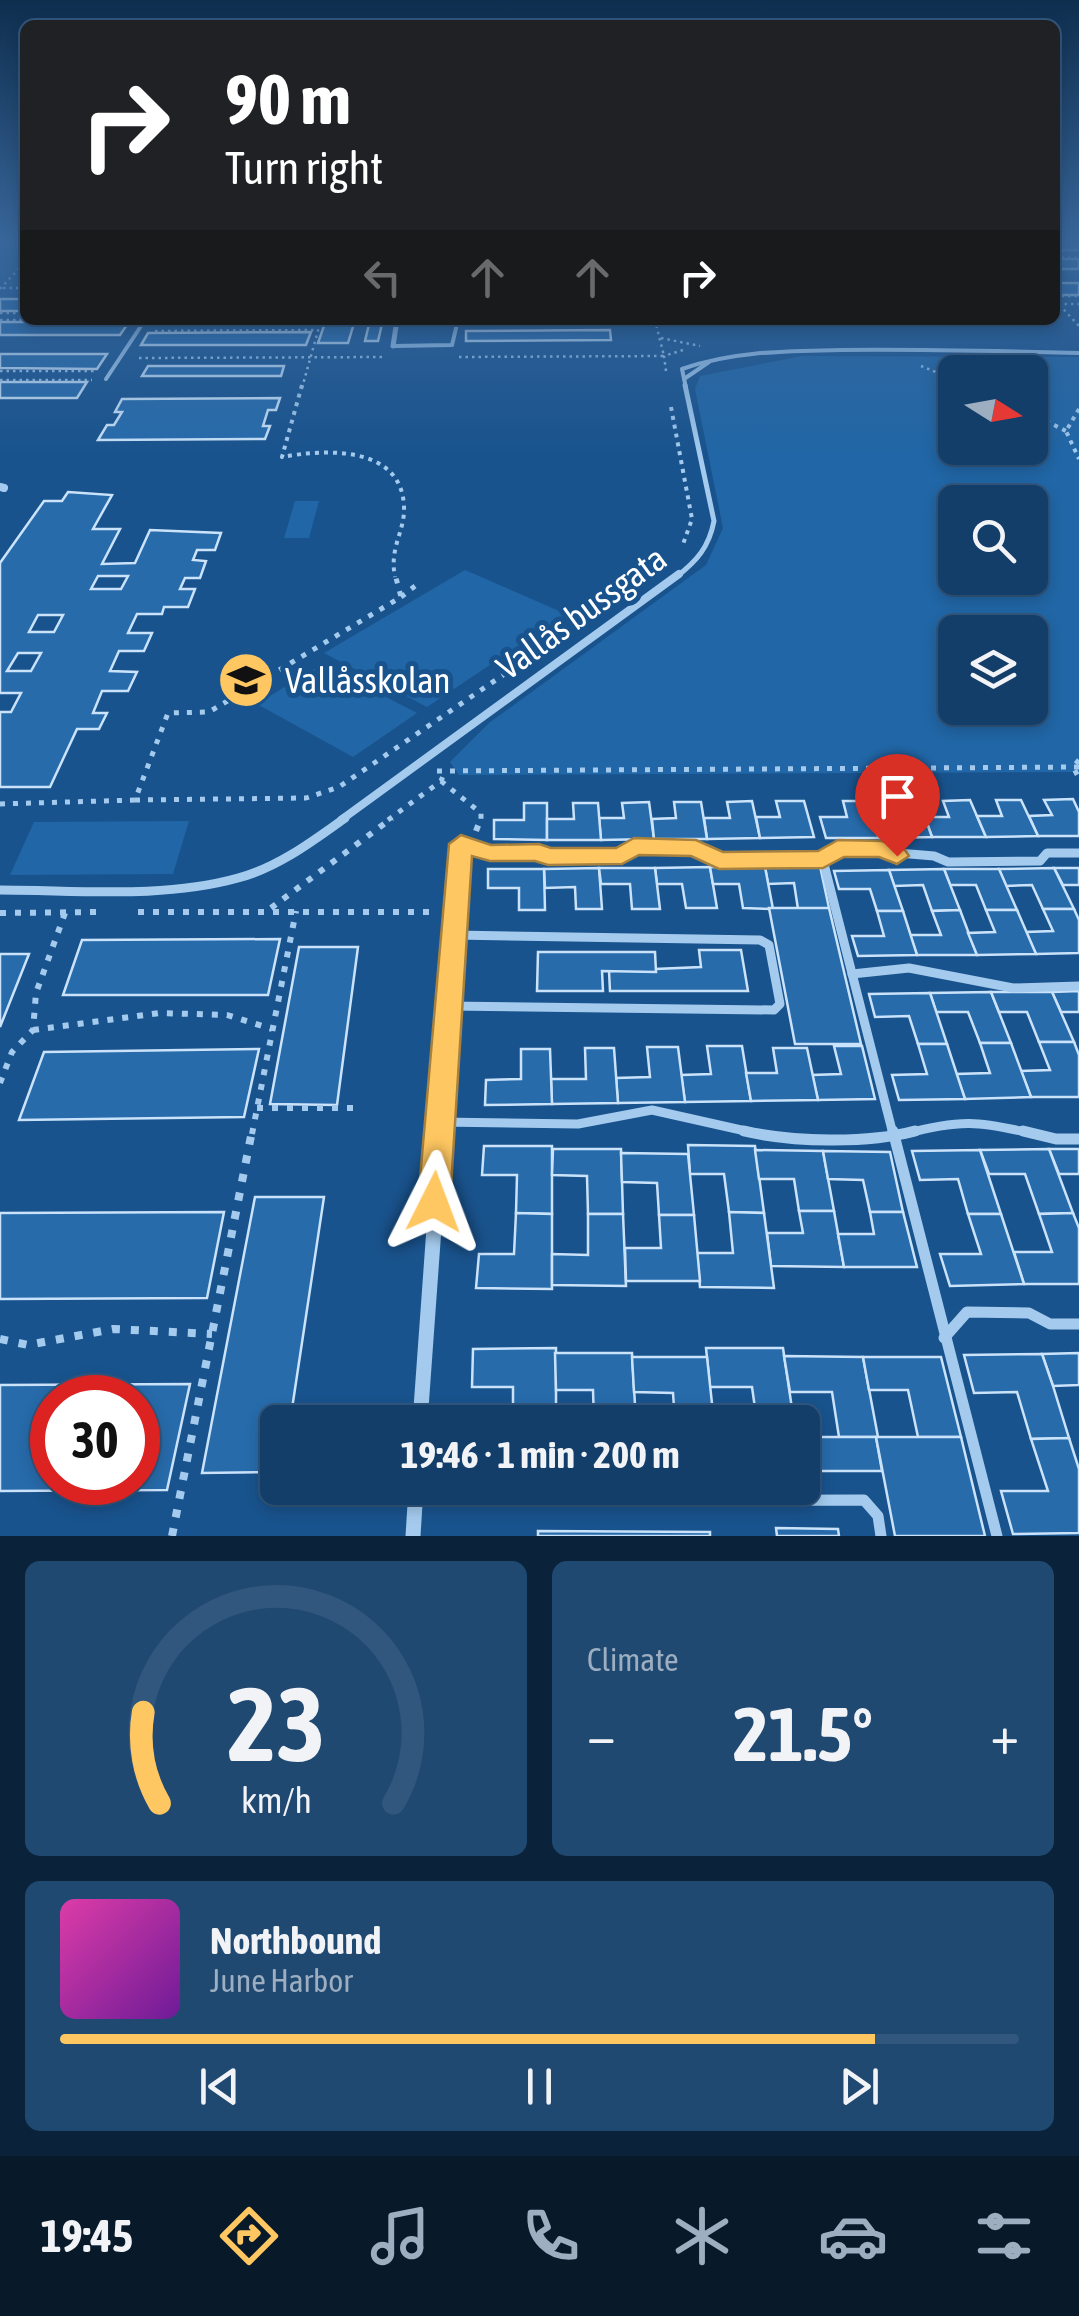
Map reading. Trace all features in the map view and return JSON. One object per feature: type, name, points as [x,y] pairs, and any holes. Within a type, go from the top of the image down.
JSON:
[{"type":"street","points":[[392,346],[397,325]]},
{"type":"street","points":[[421,1405],[461,844]]},
{"type":"street","points":[[413,1536],[415,1505]]},
{"type":"lane","points":[[106,380],[142,325]]},
{"type":"lane","points":[[392,346],[452,345],[457,325]]},
{"type":"lane","name":"Vallås bussgata","points":[[0,890],[169,889],[240,878],[305,847],[692,565],[710,544],[714,521],[684,379],[704,363],[807,352],[1079,353]]},
{"type":"lane","points":[[461,844],[490,853],[539,852],[548,857],[622,856],[634,847],[696,848],[719,860],[823,860],[838,848],[934,856],[948,862],[1040,861],[1047,852],[1079,853]]},
{"type":"lane","points":[[823,860],[841,946],[852,974],[856,1004],[944,1338],[986,1518],[997,1536]]},
{"type":"lane","points":[[448,1006],[774,1010],[784,1004],[773,946],[760,940],[454,935]]},
{"type":"lane","points":[[852,974],[909,968],[1012,988],[1079,986]]},
{"type":"lane","points":[[439,1122],[561,1125],[652,1110],[750,1133],[800,1138],[893,1137],[946,1123],[978,1122],[1056,1139],[1079,1139]]},
{"type":"lane","points":[[944,1338],[967,1312],[1029,1313],[1050,1324],[1079,1324]]},
{"type":"lane","points":[[820,1499],[864,1500],[884,1516],[882,1536]]},
{"type":"path","points":[[320,325],[282,457],[352,452],[380,464],[388,472],[403,494],[405,508],[392,561],[400,596]]},
{"type":"path","points":[[656,325],[666,376]]},
{"type":"path","points":[[138,332],[318,330]]},
{"type":"path","points":[[660,338],[702,346],[664,356]]},
{"type":"path","points":[[0,372],[112,371]]},
{"type":"path","points":[[0,380],[106,380]]},
{"type":"path","points":[[669,393],[692,520],[690,534],[674,555]]},
{"type":"path","points":[[1066,432],[1079,409]]},
{"type":"path","points":[[1048,422],[1066,432],[1079,459]]},
{"type":"path","points":[[135,800],[168,712],[209,712],[414,586]]},
{"type":"path","points":[[0,804],[306,798],[338,787],[377,764],[582,622]]},
{"type":"path","points":[[377,764],[446,771],[1077,765],[1079,778]]},
{"type":"path","points":[[269,910],[441,781],[446,771]]},
{"type":"path","points":[[441,781],[481,813],[480,828],[461,844]]},
{"type":"path","points":[[172,1536],[296,911]]},
{"type":"path","points":[[0,914],[102,912]]},
{"type":"path","points":[[120,912],[456,912]]},
{"type":"path","points":[[0,1083],[12,1052],[33,1030],[36,993],[65,913]]},
{"type":"path","points":[[33,1030],[160,1014],[227,1015],[272,1029]]},
{"type":"path","points":[[257,1108],[354,1108]]},
{"type":"path","points":[[0,1339],[28,1345],[113,1329],[212,1334]]},
{"type":"shaded area","points":[[802,356],[938,356],[938,465],[1048,465],[1048,357],[1079,357],[1079,772],[459,775],[450,762],[489,723],[706,565],[723,528],[695,389],[700,376]]},
{"type":"shaded area","points":[[295,501],[319,501],[309,538],[284,538]]},
{"type":"shaded area","points":[[465,570],[566,614],[427,707],[324,653]]},
{"type":"shaded area","points":[[322,664],[417,713],[353,757],[257,704]]},
{"type":"shaded area","points":[[189,821],[173,874],[10,875],[34,822]]},
{"type":"building","points":[[0,322],[127,325],[120,335],[0,335]]},
{"type":"building","points":[[324,325],[353,325],[348,343],[318,343]]},
{"type":"building","points":[[369,325],[382,325],[378,341],[365,341]]},
{"type":"building","points":[[610,330],[611,340],[466,341],[466,331]]},
{"type":"building","points":[[311,332],[306,345],[141,345],[148,333]]},
{"type":"building","points":[[0,354],[107,354],[97,369],[0,368]]},
{"type":"building","points":[[148,366],[284,366],[281,376],[142,376]]},
{"type":"building","points":[[0,382],[87,382],[77,398],[0,398]]},
{"type":"building","points":[[280,398],[276,410],[268,410],[263,426],[270,426],[265,439],[98,440],[122,412],[115,412],[122,399]]},
{"type":"building","points":[[68,492],[112,495],[93,529],[120,529],[102,564],[135,563],[150,530],[221,533],[215,550],[197,550],[193,560],[206,561],[200,578],[185,578],[180,589],[195,589],[188,607],[164,607],[162,614],[137,614],[128,633],[152,633],[144,651],[119,651],[110,671],[137,672],[128,691],[102,691],[93,713],[107,713],[99,729],[77,729],[50,787],[0,787],[0,712],[11,712],[21,693],[0,693],[0,563],[44,501],[62,501]],"holes":[[[98,576],[128,576],[121,589],[91,589]],[[38,615],[63,615],[54,632],[29,632]],[[18,653],[41,653],[31,671],[7,671]]]},
{"type":"building","points":[[1073,799],[1079,812],[1079,836],[1038,836],[1029,816],[1052,815],[1044,800]]},
{"type":"building","points":[[970,800],[986,837],[932,837],[925,817],[949,817],[943,801]]},
{"type":"building","points":[[996,800],[1021,800],[1038,836],[986,837],[977,816],[1002,816]]},
{"type":"building","points":[[752,801],[760,838],[707,839],[704,818],[730,818],[727,802]]},
{"type":"building","points":[[776,801],[804,801],[814,837],[760,838],[756,817],[780,817]]},
{"type":"building","points":[[843,801],[867,801],[879,838],[826,838],[820,817],[847,817]]},
{"type":"building","points":[[892,801],[919,801],[932,837],[879,838],[872,817],[897,816]]},
{"type":"building","points":[[649,802],[654,839],[601,840],[599,818],[624,818],[622,803]]},
{"type":"building","points":[[674,802],[701,802],[707,839],[654,839],[652,819],[676,818]]},
{"type":"building","points":[[524,803],[547,803],[547,840],[494,839],[494,820],[524,820]]},
{"type":"building","points":[[573,803],[598,803],[601,840],[547,840],[547,819],[574,819]]},
{"type":"building","points":[[820,866],[829,908],[798,909],[794,883],[768,884],[765,867]]},
{"type":"building","points":[[710,867],[717,908],[686,908],[682,884],[657,884],[655,868]]},
{"type":"building","points":[[710,867],[765,867],[773,909],[743,908],[739,884],[713,884]]},
{"type":"building","points":[[599,868],[602,909],[576,909],[575,887],[545,888],[544,869]]},
{"type":"building","points":[[599,868],[655,868],[660,909],[632,909],[630,884],[601,884]]},
{"type":"building","points":[[1054,868],[1079,868],[1079,885],[1063,885]]},
{"type":"building","points":[[1054,868],[1074,909],[1043,909],[1032,885],[1006,886],[999,869]]},
{"type":"building","points":[[488,869],[544,869],[545,910],[519,910],[519,888],[488,888]]},
{"type":"building","points":[[944,869],[999,869],[1017,910],[986,910],[976,885],[950,885]]},
{"type":"building","points":[[944,869],[960,910],[932,911],[923,885],[894,886],[889,870]]},
{"type":"building","points":[[889,870],[903,911],[877,911],[870,889],[839,889],[834,871]]},
{"type":"building","points":[[769,908],[829,908],[861,1044],[795,1044]]},
{"type":"building","points":[[1043,909],[1074,909],[1079,920],[1079,953],[1036,954],[1026,932],[1053,931]]},
{"type":"building","points":[[960,910],[977,955],[917,955],[910,935],[941,935],[932,911]]},
{"type":"building","points":[[986,910],[1017,910],[1036,954],[977,955],[968,933],[995,932]]},
{"type":"building","points":[[877,911],[903,911],[917,955],[858,956],[852,936],[884,936]]},
{"type":"building","points":[[280,939],[268,995],[63,995],[82,940]]},
{"type":"building","points":[[299,947],[358,947],[337,1105],[270,1104]]},
{"type":"building","points":[[699,950],[741,950],[748,991],[610,991],[609,971],[701,967]]},
{"type":"building","points":[[538,952],[655,952],[656,972],[602,971],[603,991],[537,991]]},
{"type":"building","points":[[0,954],[29,954],[0,1027]]},
{"type":"building","points":[[1079,991],[1079,1012],[1061,1012],[1052,992]]},
{"type":"building","points":[[991,992],[1011,1043],[980,1043],[968,1012],[936,1012],[930,993]]},
{"type":"building","points":[[991,992],[1052,992],[1074,1042],[1039,1042],[1027,1012],[999,1012]]},
{"type":"building","points":[[930,993],[947,1044],[918,1044],[909,1016],[875,1017],[869,994]]},
{"type":"building","points":[[1039,1042],[1074,1042],[1079,1055],[1079,1097],[1031,1097],[1021,1071],[1050,1070]]},
{"type":"building","points":[[980,1043],[1011,1043],[1031,1097],[965,1099],[956,1074],[990,1073]]},
{"type":"building","points":[[918,1044],[947,1044],[965,1099],[899,1100],[892,1075],[927,1074]]},
{"type":"building","points":[[707,1046],[742,1046],[751,1101],[685,1102],[681,1075],[711,1074]]},
{"type":"building","points":[[834,1046],[862,1046],[875,1099],[818,1100],[812,1075],[841,1074]]},
{"type":"building","points":[[647,1047],[678,1047],[685,1102],[618,1103],[616,1078],[650,1077]]},
{"type":"building","points":[[585,1048],[614,1048],[618,1103],[552,1104],[551,1079],[586,1079]]},
{"type":"building","points":[[773,1048],[807,1048],[818,1100],[751,1101],[746,1073],[777,1073]]},
{"type":"building","points":[[259,1049],[244,1117],[19,1120],[44,1052]]},
{"type":"building","points":[[521,1049],[550,1049],[552,1104],[485,1105],[486,1080],[521,1079]]},
{"type":"building","points":[[688,1145],[755,1146],[764,1213],[729,1212],[724,1174],[690,1174]]},
{"type":"building","points":[[484,1146],[552,1146],[552,1214],[516,1213],[517,1175],[482,1175]]},
{"type":"building","points":[[553,1149],[621,1149],[623,1214],[588,1214],[587,1176],[552,1175]]},
{"type":"building","points":[[1049,1149],[1079,1149],[1079,1174],[1059,1174]]},
{"type":"building","points":[[1049,1149],[1073,1213],[1039,1214],[1025,1174],[989,1174],[980,1150]]},
{"type":"building","points":[[755,1150],[823,1151],[834,1211],[799,1211],[794,1179],[759,1179]]},
{"type":"building","points":[[980,1150],[1001,1214],[968,1214],[958,1179],[920,1180],[912,1151]]},
{"type":"building","points":[[823,1151],[890,1152],[903,1212],[870,1212],[863,1180],[828,1179]]},
{"type":"building","points":[[621,1153],[688,1154],[694,1215],[659,1215],[657,1183],[622,1182]]},
{"type":"building","points":[[255,1197],[324,1197],[293,1405],[260,1405],[260,1472],[202,1473]]},
{"type":"building","points":[[799,1211],[834,1211],[844,1267],[771,1266],[767,1233],[803,1233]]},
{"type":"building","points":[[224,1212],[207,1298],[0,1299],[0,1213]]},
{"type":"building","points":[[729,1212],[764,1213],[774,1288],[700,1287],[697,1253],[733,1253]]},
{"type":"building","points":[[870,1212],[903,1212],[917,1267],[844,1267],[838,1234],[874,1234]]},
{"type":"building","points":[[516,1213],[552,1214],[552,1289],[476,1288],[479,1254],[514,1254]]},
{"type":"building","points":[[1073,1213],[1079,1228],[1079,1284],[1024,1284],[1014,1252],[1052,1252],[1039,1214]]},
{"type":"building","points":[[588,1214],[623,1214],[626,1286],[552,1285],[552,1254],[588,1255]]},
{"type":"building","points":[[968,1214],[1001,1214],[1024,1284],[950,1286],[940,1254],[981,1254]]},
{"type":"building","points":[[659,1215],[694,1215],[700,1281],[626,1281],[625,1248],[661,1248]]},
{"type":"building","points":[[556,1348],[556,1405],[513,1405],[513,1387],[472,1387],[473,1349]]},
{"type":"building","points":[[706,1348],[783,1348],[791,1405],[755,1405],[752,1387],[710,1387]]},
{"type":"building","points":[[555,1353],[632,1353],[635,1405],[593,1405],[593,1390],[556,1390]]},
{"type":"building","points":[[1079,1353],[1079,1385],[1053,1386],[1042,1354]]},
{"type":"building","points":[[1042,1354],[1069,1438],[1031,1439],[1017,1392],[974,1393],[964,1355]]},
{"type":"building","points":[[784,1356],[863,1357],[878,1437],[839,1437],[832,1392],[790,1392]]},
{"type":"building","points":[[632,1357],[707,1357],[712,1405],[674,1405],[673,1393],[634,1392]]},
{"type":"building","points":[[863,1357],[941,1357],[961,1437],[918,1437],[908,1390],[869,1390]]},
{"type":"building","points":[[160,1384],[190,1384],[167,1490],[160,1490]]},
{"type":"building","points":[[0,1385],[30,1385],[30,1491],[0,1491]]},
{"type":"building","points":[[820,1437],[876,1437],[882,1471],[820,1471]]},
{"type":"building","points":[[876,1437],[961,1437],[985,1536],[895,1536]]},
{"type":"building","points":[[1069,1438],[1079,1469],[1079,1533],[1013,1534],[1001,1491],[1048,1491],[1031,1439]]},
{"type":"building","points":[[776,1528],[838,1529],[839,1536],[777,1536]]},
{"type":"building","points":[[538,1531],[710,1532],[710,1536],[538,1536]]},
{"type":"place","name":"Vallåsskolan","points":[[246,680]]},
{"type":"route","points":[[434,1202],[461,844],[490,853],[539,852],[548,857],[622,856],[634,847],[696,848],[719,860],[823,860],[838,848],[882,849],[897,856]]}]
